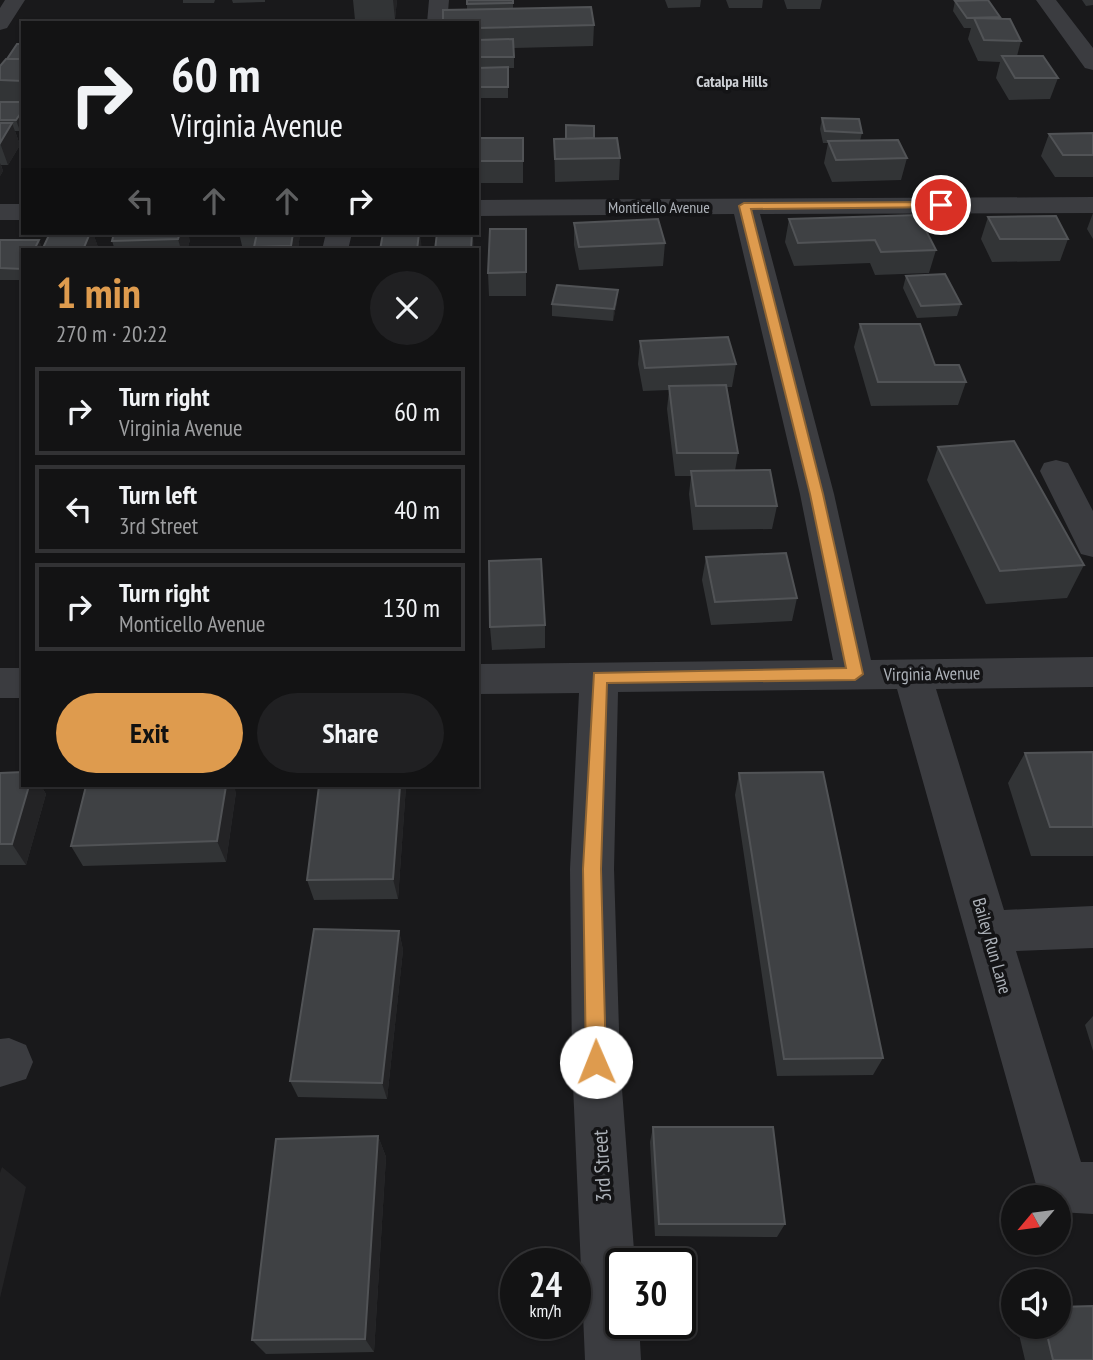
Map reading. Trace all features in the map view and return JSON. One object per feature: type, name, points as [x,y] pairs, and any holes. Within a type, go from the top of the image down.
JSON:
[{"type":"street","points":[[0,24],[15,0]]},
{"type":"street","points":[[437,21],[439,0]]},
{"type":"street","points":[[1046,0],[1093,63]]},
{"type":"street","points":[[1064,23],[1093,22]]},
{"type":"street","name":"Monticello Avenue","points":[[479,208],[1093,205]]},
{"type":"street","points":[[744,206],[817,494],[855,674]]},
{"type":"street","points":[[0,212],[21,212]]},
{"type":"street","points":[[1056,471],[1093,545]]},
{"type":"street","name":"Virginia Avenue","points":[[479,679],[1093,672]]},
{"type":"street","name":"Bailey Run Lane","points":[[912,674],[1063,1188],[1093,1188]]},
{"type":"street","name":"3rd Street","points":[[599,677],[592,869],[596,1062],[613,1360]]},
{"type":"street","points":[[0,683],[21,683]]},
{"type":"street","points":[[987,931],[1093,927]]},
{"type":"building","points":[[467,0],[513,0],[513,3],[467,4]]},
{"type":"building","points":[[988,0],[1000,17],[967,18],[955,1]]},
{"type":"building","points":[[591,7],[594,25],[479,28],[479,21],[443,21],[443,10]]},
{"type":"building","points":[[974,18],[1010,19],[1021,41],[984,40]]},
{"type":"building","points":[[513,39],[514,57],[479,57],[479,40]]},
{"type":"building","points":[[17,44],[21,44],[21,59],[7,59]]},
{"type":"building","points":[[1002,56],[1043,56],[1058,78],[1015,78]]},
{"type":"building","points":[[6,59],[21,59],[21,81],[0,80],[0,66]]},
{"type":"building","points":[[508,67],[508,87],[479,87],[479,68]]},
{"type":"building","points":[[0,102],[21,102],[21,113],[16,120],[0,120]]},
{"type":"building","points":[[822,118],[859,119],[862,133],[825,131]]},
{"type":"building","points":[[0,123],[12,123],[0,143]]},
{"type":"building","points":[[566,125],[594,126],[594,138],[566,139]]},
{"type":"building","points":[[1093,133],[1093,155],[1063,155],[1049,134]]},
{"type":"building","points":[[479,138],[523,138],[523,161],[479,161]]},
{"type":"building","points":[[617,138],[620,158],[555,159],[554,139]]},
{"type":"building","points":[[898,140],[907,158],[836,160],[828,141]]},
{"type":"building","points":[[918,215],[936,250],[881,252],[875,240],[798,243],[789,219]]},
{"type":"building","points":[[1056,216],[1068,239],[1000,239],[988,217]]},
{"type":"building","points":[[658,219],[665,243],[579,247],[574,223]]},
{"type":"building","points":[[490,229],[526,229],[526,272],[488,273]]},
{"type":"building","points":[[49,235],[89,235],[84,248],[43,248]]},
{"type":"building","points":[[114,235],[179,235],[178,239],[112,241]]},
{"type":"building","points":[[257,235],[293,235],[291,246],[254,247]]},
{"type":"building","points":[[383,235],[419,235],[417,248],[380,248]]},
{"type":"building","points":[[437,235],[472,235],[471,248],[435,248]]},
{"type":"building","points":[[0,240],[39,240],[35,248],[21,248],[21,269],[0,268]]},
{"type":"building","points":[[945,274],[961,304],[921,306],[906,276]]},
{"type":"building","points":[[557,285],[618,290],[614,309],[552,304]]},
{"type":"building","points":[[860,324],[920,324],[935,365],[959,365],[966,382],[878,382]]},
{"type":"building","points":[[728,337],[736,364],[645,368],[640,341]]},
{"type":"building","points":[[726,385],[738,453],[677,453],[669,386]]},
{"type":"building","points":[[1014,441],[1084,565],[1000,571],[938,447]]},
{"type":"building","points":[[770,470],[777,506],[696,506],[691,471]]},
{"type":"building","points":[[786,553],[797,598],[715,602],[706,557]]},
{"type":"building","points":[[541,559],[545,625],[490,627],[489,561]]},
{"type":"building","points":[[1093,752],[1093,827],[1050,827],[1025,753]]},
{"type":"building","points":[[21,772],[21,787],[29,787],[12,844],[0,844],[0,773]]},
{"type":"building","points":[[823,772],[883,1058],[784,1059],[739,773]]},
{"type":"building","points":[[86,787],[226,787],[217,841],[71,846]]},
{"type":"building","points":[[319,787],[400,787],[393,879],[307,880]]},
{"type":"building","points":[[314,929],[399,931],[382,1083],[290,1081]]},
{"type":"building","points":[[653,1127],[773,1127],[785,1224],[659,1224]]},
{"type":"building","points":[[378,1136],[365,1339],[252,1340],[276,1139]]},
{"type":"building","points":[[1093,1306],[1093,1360],[1053,1360],[1048,1339],[1071,1339],[1071,1307]]},
{"type":"district","name":"Catalpa Hills","points":[[732,81]]},
{"type":"route","points":[[596,1062],[592,869],[599,677],[855,674],[817,494],[744,206],[941,205]]}]
